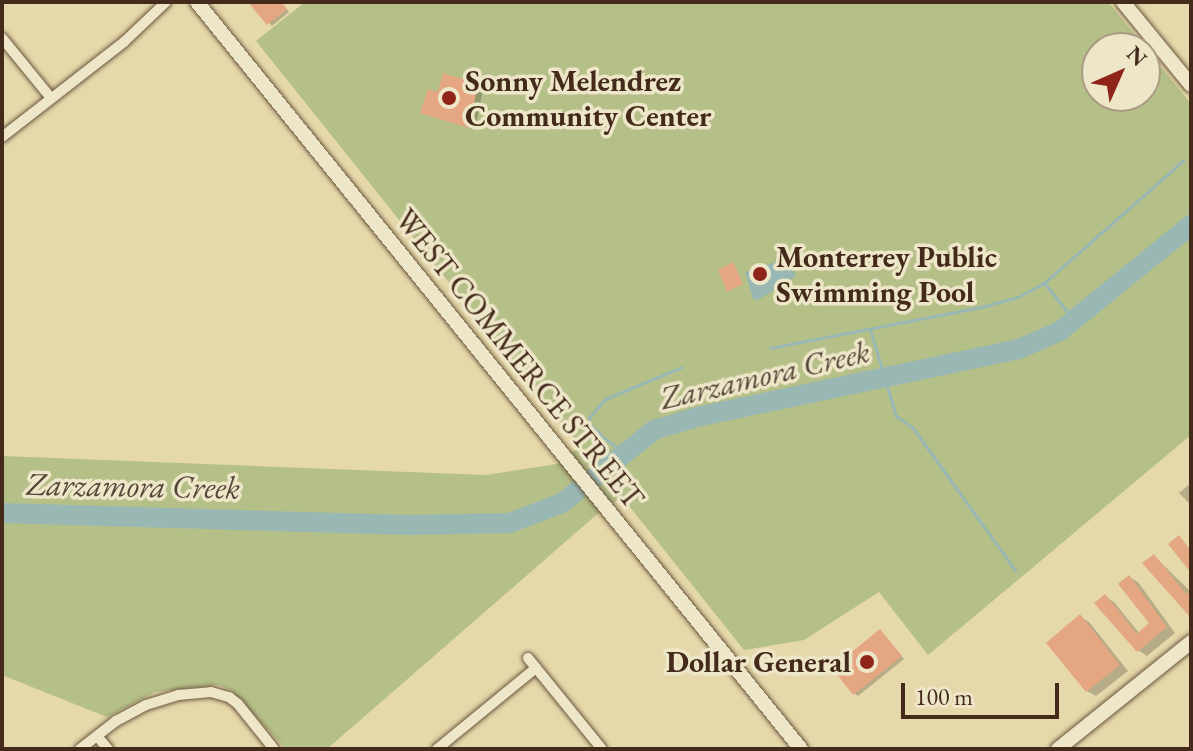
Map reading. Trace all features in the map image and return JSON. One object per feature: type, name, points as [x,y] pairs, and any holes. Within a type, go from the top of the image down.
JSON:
[{"type":"main road","name":"WEST COMMERCE STREET","points":[[197,2],[801,749]]},
{"type":"main road","points":[[1123,2],[1191,85]]},
{"type":"main road","points":[[1058,749],[1191,642]]},
{"type":"street","points":[[2,137],[124,42],[166,2]]},
{"type":"street","points":[[2,38],[51,98]]},
{"type":"street","points":[[528,658],[602,749]]},
{"type":"street","points":[[437,749],[536,668]]},
{"type":"street","points":[[80,749],[130,712],[161,699],[195,692],[229,697],[274,749]]},
{"type":"street","points":[[97,736],[108,749]]},
{"type":"green space","points":[[305,2],[1108,2],[1132,32],[1081,32],[1081,112],[1161,112],[1161,67],[1191,104],[1191,435],[928,655],[879,592],[804,640],[744,650],[622,497],[595,516],[327,749],[286,749],[231,690],[218,685],[155,692],[107,717],[2,675],[2,456],[486,475],[557,464],[580,446],[256,41]]},
{"type":"water","points":[[788,258],[796,276],[758,300],[753,299],[745,272]]},
{"type":"building","points":[[248,2],[281,2],[287,9],[267,25]]},
{"type":"building","name":"Sonny Melendrez Community Center","points":[[443,73],[478,84],[469,128],[420,113],[428,89],[438,92]]},
{"type":"building","points":[[733,262],[743,284],[727,292],[718,270]]},
{"type":"building","points":[[1179,535],[1191,551],[1191,573],[1168,544]]},
{"type":"building","points":[[1154,554],[1186,594],[1191,590],[1191,618],[1142,563]]},
{"type":"building","points":[[1129,575],[1167,627],[1137,652],[1094,603],[1105,594],[1137,634],[1149,623],[1118,584]]},
{"type":"building","points":[[1080,614],[1120,665],[1086,692],[1046,643]]},
{"type":"building","name":"Dollar General","points":[[880,629],[902,656],[853,695],[832,668]]},
{"type":"waterway","points":[[770,348],[1018,297],[1044,283],[1184,160]]},
{"type":"waterway","name":"Zarzamora Creek","points":[[2,513],[410,525],[510,523],[562,503],[654,430],[697,417],[1019,349],[1060,331],[1191,225]]},
{"type":"waterway","points":[[1044,283],[1074,320]]},
{"type":"waterway","points":[[870,329],[896,416],[913,428],[1015,570]]},
{"type":"waterway","points":[[628,449],[618,448],[604,438],[588,422],[589,418],[605,399],[682,367]]},
{"type":"place","name":"Sonny Melendrez Community Center","points":[[449,98]]},
{"type":"place","name":"Monterrey Public Swimming Pool","points":[[760,274]]},
{"type":"place","name":"Dollar General","points":[[867,662]]}]
